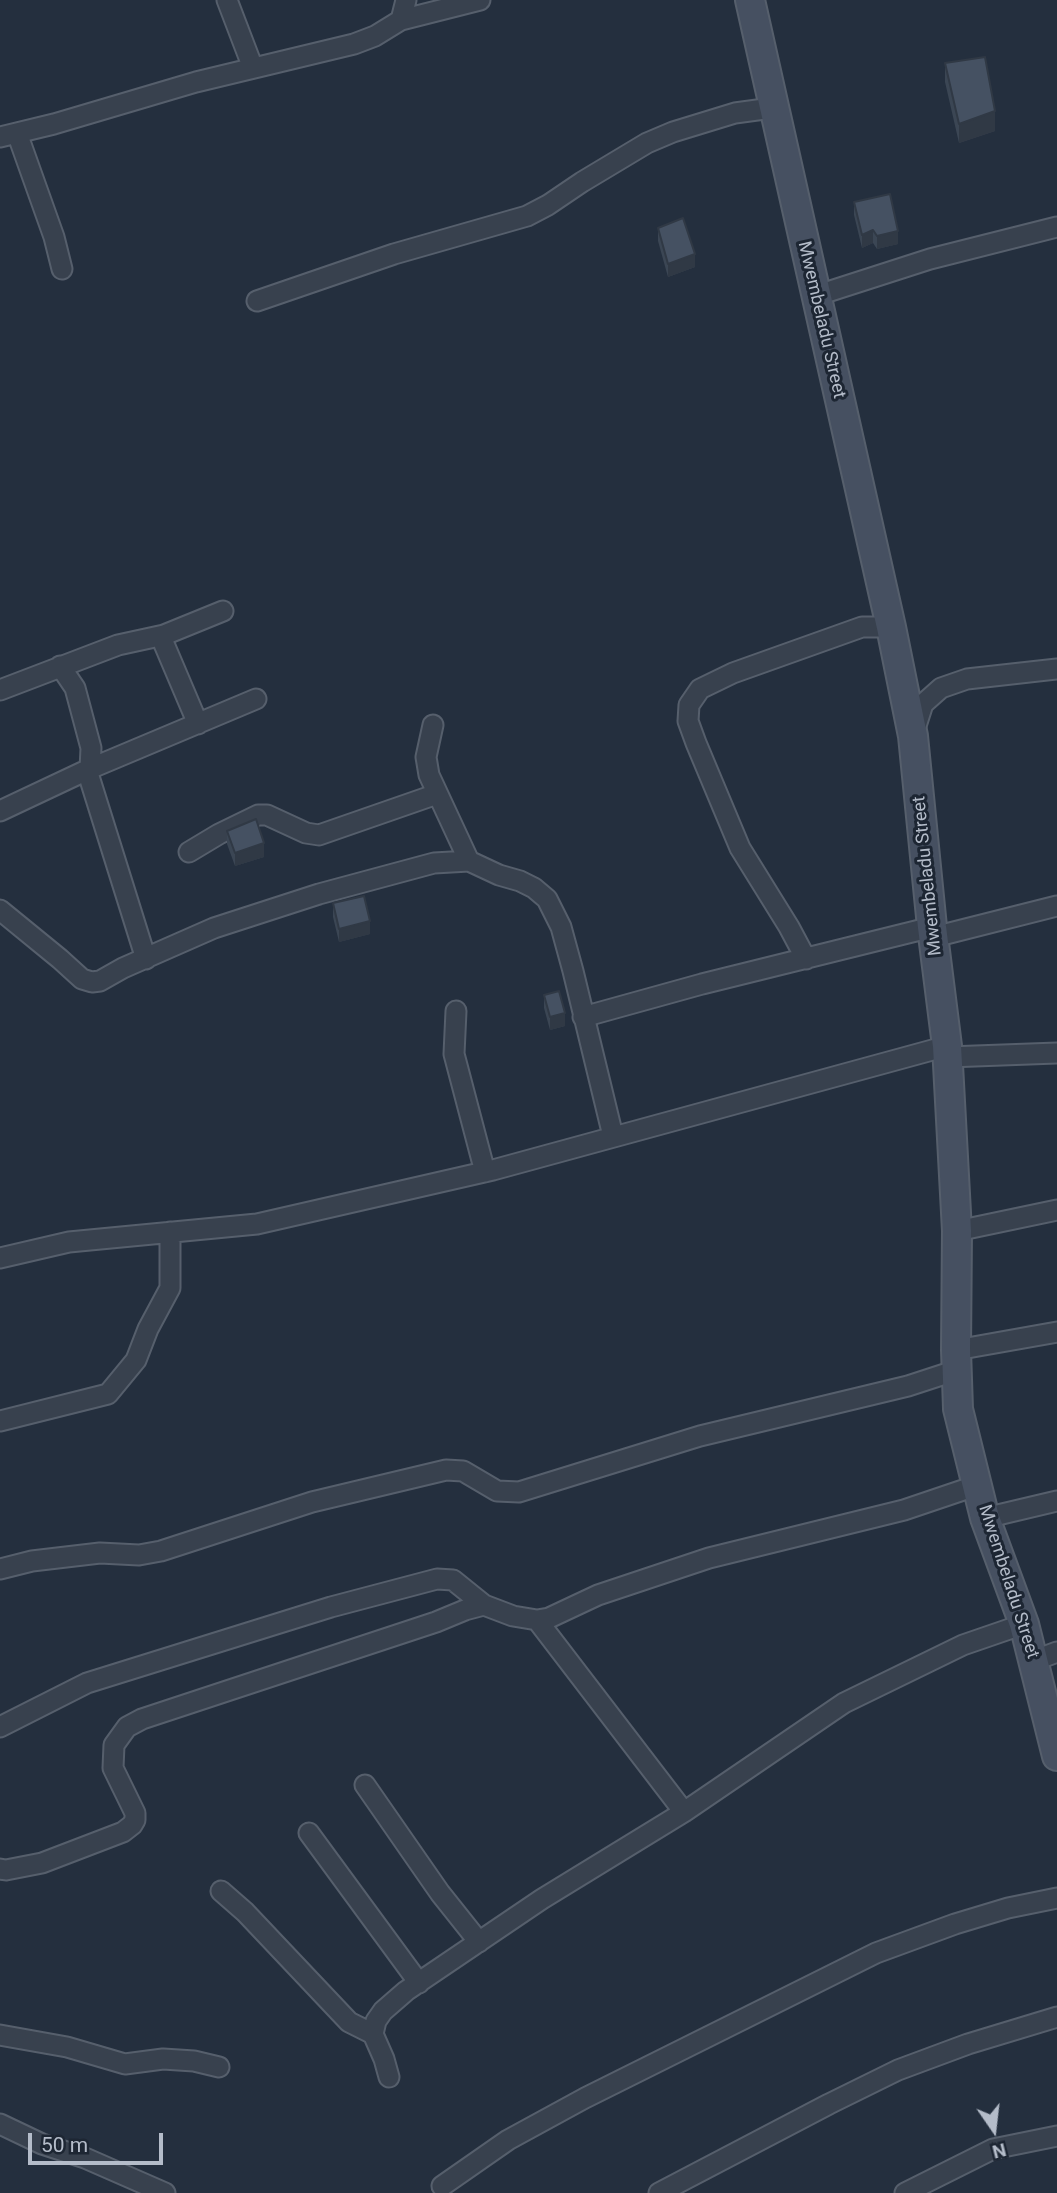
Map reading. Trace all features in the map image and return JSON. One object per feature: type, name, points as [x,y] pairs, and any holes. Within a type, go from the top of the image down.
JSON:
[{"type":"street","points":[[227,0],[253,68]]},
{"type":"street","points":[[401,20],[406,0]]},
{"type":"street","points":[[62,269],[54,237],[8,135],[195,82],[354,44],[375,36],[401,20],[480,0]]},
{"type":"street","name":"Mwembeladu Street","points":[[750,0],[913,736],[948,1051],[957,1231],[958,1409],[985,1518],[1024,1623],[1045,1656],[1057,1756]]},
{"type":"street","points":[[257,301],[394,254],[527,216],[647,143],[735,113],[772,108]]},
{"type":"street","points":[[815,296],[930,259],[1057,227]]},
{"type":"street","points":[[0,690],[118,645],[164,635],[222,611]]},
{"type":"street","points":[[806,959],[789,926],[740,848],[688,721],[689,705],[700,689],[733,673],[862,627],[891,627]]},
{"type":"street","points":[[164,635],[164,644],[198,724]]},
{"type":"street","points":[[60,666],[75,688],[90,748],[89,769],[146,958]]},
{"type":"street","points":[[913,736],[923,704],[941,688],[967,679],[1057,668]]},
{"type":"street","points":[[0,811],[89,769],[256,699]]},
{"type":"street","points":[[433,725],[426,757],[429,775],[469,861]]},
{"type":"street","points":[[189,852],[258,816],[267,816],[306,833],[319,835],[437,794]]},
{"type":"street","points":[[0,910],[82,979],[100,981],[214,928],[319,894],[434,863],[469,861],[527,884],[547,899],[561,927],[613,1136]]},
{"type":"street","points":[[583,1017],[806,959],[1057,906]]},
{"type":"street","points":[[456,1011],[454,1054],[485,1172]]},
{"type":"street","points":[[0,1258],[69,1242],[257,1224],[485,1172],[613,1136],[948,1051],[1057,1053]]},
{"type":"street","points":[[957,1231],[1057,1210]]},
{"type":"street","points":[[0,1421],[108,1394],[136,1360],[148,1329],[170,1288],[170,1232]]},
{"type":"street","points":[[0,1569],[32,1561],[100,1553],[139,1555],[161,1551],[312,1502],[446,1470],[463,1471],[497,1491],[519,1492],[700,1436],[908,1386],[956,1360],[1057,1332]]},
{"type":"street","points":[[0,1727],[87,1683],[331,1607],[437,1579],[453,1580],[484,1605],[513,1616],[537,1620],[549,1618],[598,1595],[709,1558],[904,1510],[978,1485]]},
{"type":"street","points":[[985,1518],[1057,1501]]},
{"type":"street","points":[[0,1868],[6,1870],[41,1863],[123,1832],[132,1825],[135,1813],[113,1768],[114,1745],[127,1727],[142,1719],[484,1605]]},
{"type":"street","points":[[537,1620],[684,1812]]},
{"type":"street","points":[[389,2077],[373,2034],[376,2021],[383,2011],[419,1983],[542,1899],[684,1812],[844,1703],[963,1645],[1024,1623]]},
{"type":"street","points":[[365,1785],[440,1893],[479,1942]]},
{"type":"street","points":[[309,1833],[419,1983]]},
{"type":"street","points":[[221,1891],[245,1912],[349,2022],[373,2034]]},
{"type":"street","points":[[442,2186],[508,2140],[585,2098],[876,1953],[955,1924],[1008,1908],[1057,1898]]},
{"type":"street","points":[[659,2193],[898,2070],[968,2044],[1057,2017]]},
{"type":"street","points":[[0,2035],[66,2047],[125,2064],[163,2059],[194,2061],[219,2067]]},
{"type":"street","points":[[0,2124],[42,2144],[85,2158],[164,2193]]},
{"type":"street","points":[[905,2193],[993,2149],[1057,2136]]},
{"type":"building","points":[[985,57],[995,111],[959,124],[945,63]]},
{"type":"building","points":[[890,194],[898,231],[877,236],[873,230],[862,235],[854,202]]},
{"type":"building","points":[[683,218],[695,254],[668,264],[658,228]]},
{"type":"building","points":[[256,819],[264,843],[235,853],[227,831]]},
{"type":"building","points":[[364,896],[370,921],[339,929],[333,903]]},
{"type":"building","points":[[559,991],[565,1013],[550,1017],[544,995]]}]
